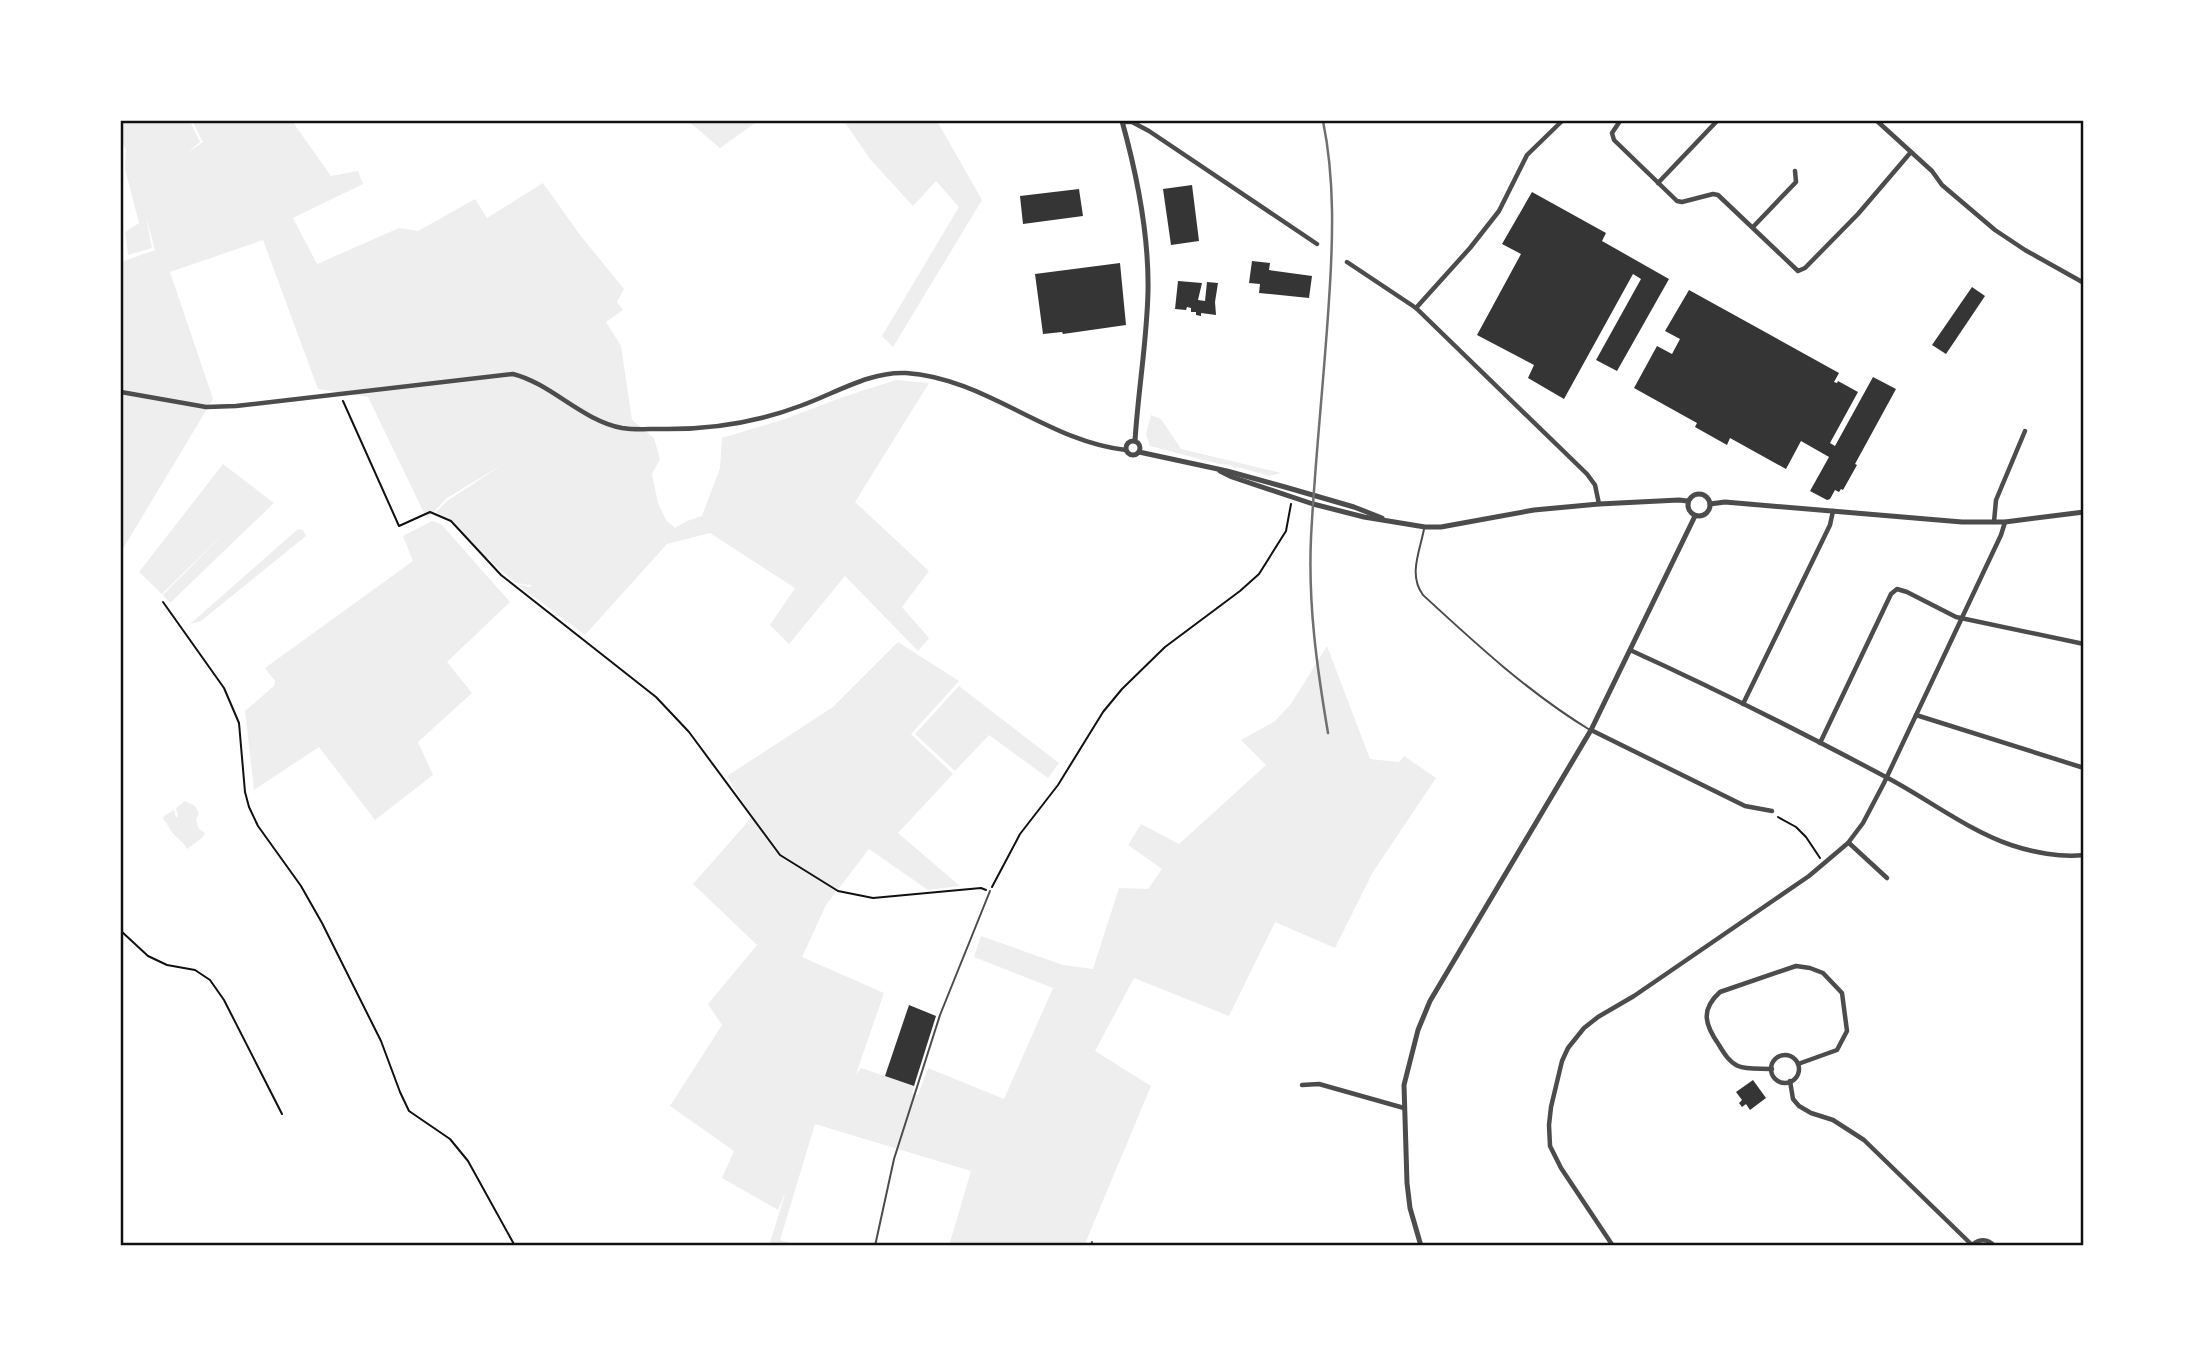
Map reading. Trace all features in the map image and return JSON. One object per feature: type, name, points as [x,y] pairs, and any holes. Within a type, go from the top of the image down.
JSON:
[{"type":"street","points":[[1135,441],[1148,289],[1142,213],[1123,121],[1132,122],[1149,131],[1317,244]]},
{"type":"street","points":[[1416,308],[1471,248],[1499,211],[1527,155],[1562,121]]},
{"type":"street","points":[[1620,121],[1612,133],[1614,140],[1677,201],[1718,195],[1798,271],[1805,268],[1858,214],[1911,152]]},
{"type":"street","points":[[1658,183],[1717,121]]},
{"type":"street","points":[[1879,122],[1932,171],[1942,185],[1995,230],[2084,283]]},
{"type":"street","points":[[1753,228],[1796,182],[1795,171]]},
{"type":"street","points":[[1347,262],[1416,308],[1587,474],[1595,485],[1599,504]]},
{"type":"street","points":[[121,391],[206,407],[236,406],[513,374],[525,377],[590,416],[607,423],[638,429],[681,429],[760,419],[877,377],[892,373],[909,373],[952,383],[983,394],[1082,440],[1126,450],[1131,455],[1139,452],[1220,471],[1292,497],[1364,517],[1441,527],[1534,510],[1599,504],[1687,501]]},
{"type":"street","points":[[1994,522],[1996,500],[2025,431]]},
{"type":"street","points":[[1126,450],[1128,443],[1135,441]]},
{"type":"street","points":[[1135,441],[1140,445],[1139,452]]},
{"type":"street","points":[[1220,471],[1304,492],[1390,521]]},
{"type":"street","points":[[1687,501],[1700,493],[1707,497],[1710,504],[1706,514],[1695,516]]},
{"type":"street","points":[[1687,501],[1688,509],[1695,516]]},
{"type":"street","points":[[1710,504],[1725,502],[1962,522],[2005,522],[2084,512]]},
{"type":"street","points":[[1743,704],[1830,525],[1833,510]]},
{"type":"street","points":[[1421,1246],[1410,1208],[1404,1108],[1406,1074],[1418,1030],[1430,1001],[1591,730],[1695,516]]},
{"type":"street","points":[[1613,1246],[1561,1168],[1550,1146],[1551,1107],[1562,1061],[1568,1048],[1584,1028],[1598,1017],[1634,996],[1824,865],[1848,843],[1863,823],[1886,777],[2005,522]]},
{"type":"street","points":[[1820,743],[1891,594],[1897,589],[1962,619],[2084,644]]},
{"type":"street","points":[[1630,650],[1886,777],[1986,834],[2011,845],[2056,854],[2084,855]]},
{"type":"street","points":[[1916,715],[2084,768]]},
{"type":"street","points":[[1591,730],[1745,806],[1772,811]]},
{"type":"street","points":[[1848,843],[1887,878]]},
{"type":"street","points":[[1772,1069],[1738,1066],[1727,1058],[1709,1031],[1706,1014],[1710,1000],[1720,992],[1796,966],[1823,973],[1842,993],[1847,1031],[1837,1050],[1798,1064]]},
{"type":"street","points":[[1785,1055],[1798,1064],[1798,1073],[1790,1081],[1778,1080],[1772,1069],[1777,1058],[1785,1055]]},
{"type":"street","points":[[1790,1081],[1793,1099],[1799,1106],[1833,1120],[1864,1140],[1971,1246],[1982,1240],[1994,1246]]},
{"type":"street","points":[[1302,1085],[1319,1084],[1404,1108]]},
{"type":"lane","points":[[1425,527],[1414,576],[1423,595],[1533,691],[1591,730]]},
{"type":"lane","points":[[875,1246],[894,1160],[941,1014],[990,891]]},
{"type":"lane","points":[[1091,1246],[1092,1242]]},
{"type":"path","points":[[339,393],[399,526],[430,512],[451,521],[500,575],[656,697],[689,732],[780,855],[838,891],[873,898],[981,888],[990,891],[1020,834],[1058,785],[1103,712],[1122,689],[1165,647],[1259,574],[1286,531],[1292,497]]},
{"type":"path","points":[[163,602],[224,688],[239,723],[245,792],[249,807],[258,826],[301,886],[322,923],[381,1041],[409,1111],[450,1139],[468,1161],[515,1246]]},
{"type":"path","points":[[1772,811],[1785,822],[1797,827],[1824,865]]},
{"type":"path","points":[[121,930],[148,956],[167,965],[195,970],[210,980],[224,1000],[282,1114]]},
{"type":"shaded area","points":[[121,121],[190,121],[200,142],[186,154],[203,142],[192,121],[292,121],[331,176],[358,171],[363,184],[293,218],[317,264],[399,228],[418,231],[475,199],[487,218],[543,183],[580,235],[624,289],[617,302],[623,310],[606,322],[621,346],[632,420],[654,438],[660,459],[652,474],[658,503],[666,520],[675,528],[702,516],[720,468],[722,438],[896,380],[929,383],[855,502],[929,571],[902,607],[929,638],[918,651],[845,576],[789,644],[770,625],[795,588],[710,533],[667,544],[585,635],[518,585],[531,585],[516,583],[490,561],[491,559],[486,558],[453,521],[436,512],[447,501],[505,463],[447,498],[427,519],[368,397],[318,389],[263,240],[170,272],[213,399],[121,552],[121,262],[155,250],[146,217],[152,248],[128,255],[125,232],[139,223],[125,169],[126,150],[121,140]]},
{"type":"shaded area","points":[[688,121],[758,121],[720,148]]},
{"type":"shaded area","points":[[844,121],[937,121],[982,200],[893,347],[882,336],[959,207],[936,181],[913,206],[870,159]]},
{"type":"shaded area","points":[[1151,415],[1161,419],[1181,449],[1281,473],[1269,476],[1238,467],[1235,469],[1231,465],[1150,446],[1146,434]]},
{"type":"shaded area","points":[[223,464],[274,503],[170,603],[163,595],[230,527],[162,594],[139,572]]},
{"type":"shaded area","points":[[432,521],[441,524],[510,602],[447,662],[472,693],[418,742],[433,775],[375,820],[319,747],[254,790],[245,711],[274,686],[275,681],[265,668],[413,561],[403,536]]},
{"type":"shaded area","points":[[298,529],[303,530],[306,536],[201,621],[190,624]]},
{"type":"shaded area","points":[[898,642],[959,681],[911,734],[953,774],[898,833],[960,886],[928,890],[869,849],[826,905],[802,957],[884,993],[856,1074],[861,1068],[914,1086],[912,1093],[918,1095],[928,1068],[1004,1099],[1053,988],[974,957],[981,936],[1063,965],[1093,969],[1119,888],[1148,889],[1162,869],[1128,845],[1141,824],[1179,844],[1266,765],[1241,740],[1275,721],[1291,704],[1327,646],[1370,759],[1399,762],[1404,756],[1436,778],[1373,872],[1335,948],[1275,922],[1229,1016],[1134,978],[1095,1051],[1151,1086],[1084,1246],[949,1246],[971,1171],[815,1124],[780,1240],[801,1246],[769,1246],[786,1191],[778,1210],[722,1178],[734,1151],[670,1106],[722,1025],[708,1004],[757,945],[693,884],[752,817],[727,776],[833,707]]},
{"type":"shaded area","points":[[959,686],[1059,763],[1048,778],[989,735],[955,771],[915,734]]},
{"type":"shaded area","points":[[185,801],[195,806],[199,813],[196,820],[199,829],[205,833],[187,849],[163,819],[174,810],[176,818],[176,808]]},
{"type":"building","points":[[1192,185],[1199,241],[1171,245],[1163,189]]},
{"type":"building","points":[[1079,189],[1083,216],[1023,224],[1020,196]]},
{"type":"building","points":[[1532,192],[1606,233],[1602,241],[1669,279],[1617,371],[1596,360],[1641,279],[1633,274],[1564,399],[1528,378],[1534,365],[1477,335],[1521,254],[1502,244]]},
{"type":"building","points":[[1252,261],[1270,263],[1269,270],[1312,276],[1309,298],[1259,293],[1260,284],[1249,283]]},
{"type":"building","points":[[1120,263],[1126,325],[1063,334],[1043,334],[1035,274]]},
{"type":"building","points":[[1178,281],[1202,283],[1198,300],[1205,301],[1207,282],[1218,283],[1216,315],[1196,315],[1196,312],[1191,312],[1191,308],[1187,307],[1186,310],[1175,309]]},
{"type":"building","points":[[1972,287],[1985,296],[1946,354],[1932,345]]},
{"type":"building","points":[[1689,290],[1839,373],[1834,382],[1838,381],[1858,392],[1830,443],[1835,446],[1873,377],[1896,389],[1843,490],[1835,490],[1827,500],[1810,491],[1829,457],[1801,441],[1786,469],[1730,438],[1727,445],[1695,427],[1697,423],[1634,388],[1657,346],[1672,354],[1680,339],[1665,331]]},
{"type":"building","points":[[909,1005],[936,1016],[914,1086],[885,1076]]},
{"type":"building","points":[[1753,1080],[1766,1098],[1750,1110],[1746,1104],[1742,1107],[1739,1103],[1742,1100],[1736,1092]]},
{"type":"railway","points":[[1323,121],[1331,188],[1331,255],[1310,563],[1314,636],[1328,733]]}]
